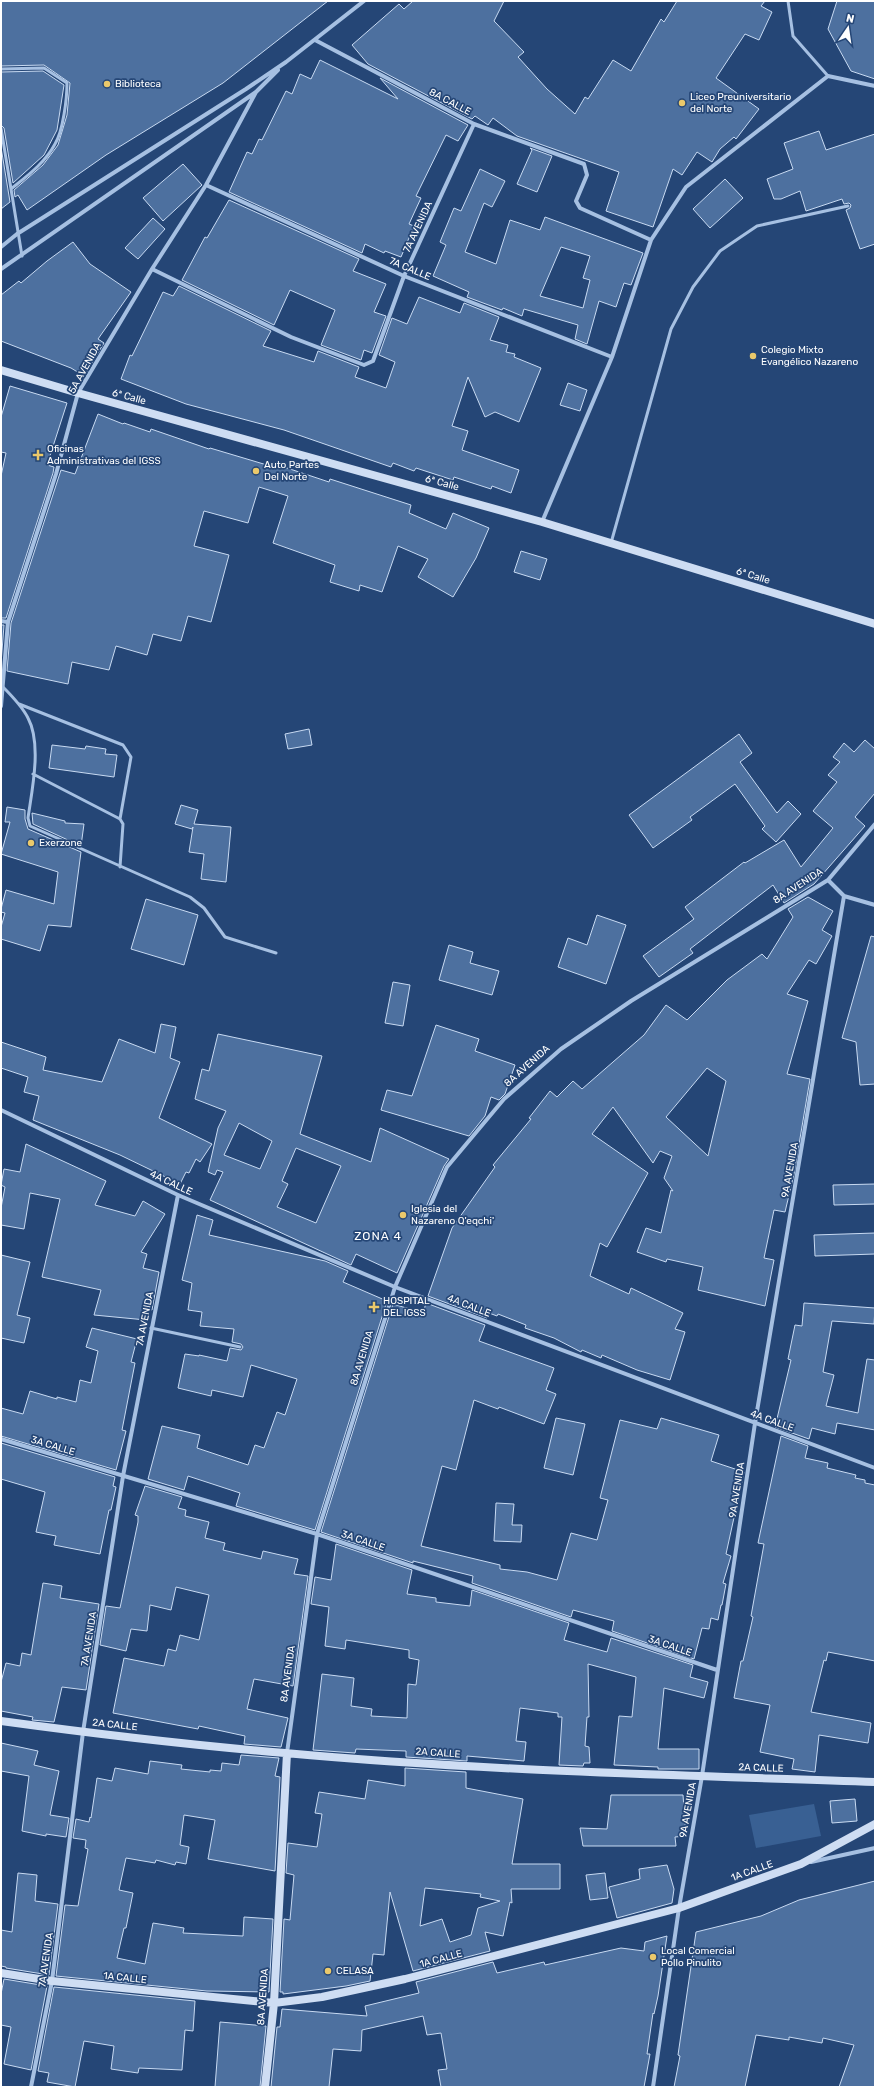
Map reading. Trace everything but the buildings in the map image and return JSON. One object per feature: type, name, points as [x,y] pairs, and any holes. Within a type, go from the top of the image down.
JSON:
[{"type":"main road","name":"6ª Calle","points":[[1,370],[78,393],[542,522],[875,624]]},
{"type":"main road","name":"2A CALLE","points":[[1,1721],[83,1732],[287,1753],[481,1766],[875,1782]]},
{"type":"main road","name":"8A AVENIDA","points":[[266,2087],[274,2003],[287,1753]]},
{"type":"main road","points":[[801,1864],[875,1824]]},
{"type":"main road","name":"1A CALLE","points":[[1,1973],[52,1981],[274,2003],[322,1997],[405,1979],[679,1908],[801,1864]]},
{"type":"street","points":[[1,247],[17,234],[286,62],[364,1]]},
{"type":"street","name":"8A CALLE","points":[[315,40],[474,124],[584,164],[587,175],[576,200],[580,208],[651,240]]},
{"type":"street","points":[[1,269],[22,256],[256,92],[286,62]]},
{"type":"street","points":[[542,522],[612,357],[651,240],[686,187],[828,76],[875,86]]},
{"type":"street","name":"5A AVENIDA","points":[[1,706],[8,622],[56,474],[78,393],[152,269],[206,185],[256,92]]},
{"type":"street","name":"7A AVENIDA","points":[[152,269],[291,337],[364,365],[373,361],[404,276],[474,124]]},
{"type":"street","name":"7A CALLE","points":[[206,185],[404,276],[612,357]]},
{"type":"street","points":[[1,621],[8,622]]},
{"type":"street","name":"8A AVENIDA","points":[[287,1753],[317,1534],[395,1286],[447,1167],[504,1099],[560,1049],[631,1001],[828,880],[875,824]]},
{"type":"street","points":[[828,880],[844,896],[875,905]]},
{"type":"street","name":"9A AVENIDA","points":[[652,2087],[679,1908],[702,1776],[755,1423],[844,896]]},
{"type":"street","name":"4A CALLE","points":[[1,1110],[178,1195],[395,1286],[875,1468]]},
{"type":"street","name":"7A AVENIDA","points":[[31,2087],[52,1981],[83,1732],[123,1476],[178,1195]]},
{"type":"street","name":"3A CALLE","points":[[1,1438],[317,1534],[717,1670]]},
{"type":"street","name":"1A CALLE","points":[[801,1864],[875,1848]]},
{"type":"lane","points":[[788,1],[793,36],[828,76]]},
{"type":"lane","points":[[1,69],[44,68],[67,83],[67,100],[56,144],[40,165],[11,189]]},
{"type":"lane","points":[[1,128],[17,234],[22,256]]},
{"type":"lane","points":[[611,543],[671,329],[693,288],[720,251],[758,226],[848,206]]},
{"type":"lane","points":[[3,687],[19,704],[29,719],[35,738],[28,818],[30,826],[190,897],[204,908],[225,937],[276,952]]},
{"type":"lane","points":[[19,704],[123,745],[131,757],[120,819]]},
{"type":"lane","points":[[33,774],[120,819],[123,824],[120,867]]},
{"type":"lane","points":[[151,1328],[240,1347]]},
{"type":"shaded area","points":[[814,1804],[821,1836],[756,1848],[749,1815]]},
{"type":"place","name":"Biblioteca","points":[[107,84]]},
{"type":"place","name":"Liceo Preuniversitario del Norte","points":[[682,103]]},
{"type":"place","name":"Colegio Mixto Evangélico Nazareno","points":[[753,356]]},
{"type":"place","name":"Oficinas Administrativas del IGSS","points":[[38,455]]},
{"type":"place","name":"Auto Partes Del Norte","points":[[256,471]]},
{"type":"place","name":"Exerzone","points":[[31,843]]},
{"type":"place","name":"Iglesia del Nazareno Q'eqchi'","points":[[403,1215]]},
{"type":"place","name":"HOSPITAL DEL IGSS","points":[[374,1307]]},
{"type":"place","name":"Local Comercial Pollo Pinulito","points":[[653,1957]]},
{"type":"place","name":"CELASA","points":[[328,1971]]},
{"type":"district","name":"ZONA 4","points":[[378,1236]]}]
